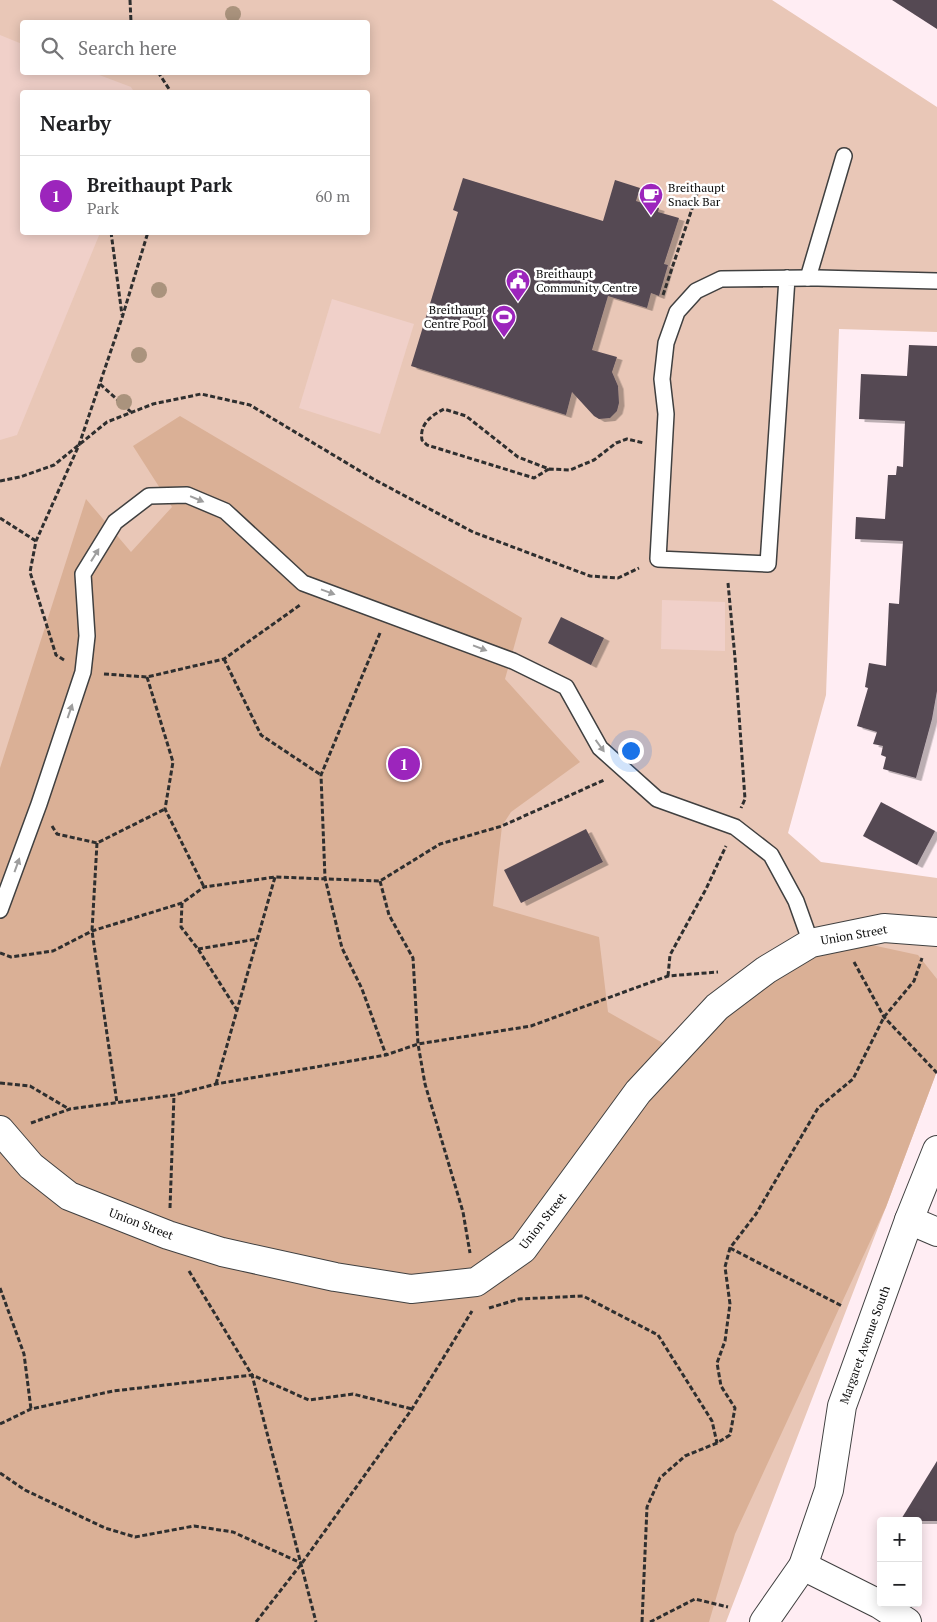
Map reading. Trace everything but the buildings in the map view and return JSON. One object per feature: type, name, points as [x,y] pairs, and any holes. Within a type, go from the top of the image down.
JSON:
[{"type":"street","name":"Union Street","points":[[0,1130],[31,1166],[69,1196],[168,1235],[222,1252],[344,1279],[411,1289],[476,1282],[523,1249],[638,1092],[717,1007],[766,970],[810,943],[884,928],[934,932]]},
{"type":"street","name":"Margaret Avenue South","points":[[764,1622],[803,1566],[829,1490],[842,1406],[909,1220],[937,1150]]},
{"type":"street","points":[[909,1220],[937,1232]]},
{"type":"street","points":[[803,1566],[879,1604],[907,1622]]},
{"type":"lane","points":[[808,278],[844,156]]},
{"type":"lane","points":[[787,278],[768,564],[658,559],[666,414],[662,379],[666,343],[677,312],[696,290],[721,279],[787,278],[808,278],[937,281]]},
{"type":"lane","points":[[0,910],[39,804],[83,672],[87,636],[83,574],[115,522],[150,496],[187,495],[225,511],[304,583],[513,661],[566,687],[600,748],[657,799],[735,827],[771,855],[796,901],[810,943]]},
{"type":"path","points":[[130,0],[131,20]]},
{"type":"path","points":[[160,75],[170,90]]},
{"type":"path","points":[[661,300],[700,185]]},
{"type":"path","points":[[110,235],[122,318]]},
{"type":"path","points":[[147,235],[122,318],[79,445],[36,541],[30,572],[56,655],[83,672],[147,677],[224,659],[321,590]]},
{"type":"path","points":[[100,384],[132,412]]},
{"type":"path","points":[[0,481],[20,477],[54,465],[107,422],[154,404],[201,394],[250,405],[375,480],[473,532],[572,570],[590,576],[618,578],[658,559]]},
{"type":"path","points":[[549,469],[534,478],[427,445],[422,440],[422,428],[432,415],[444,409],[452,411],[466,416],[518,457],[549,469],[570,470],[594,460],[616,443],[627,439],[664,447]]},
{"type":"path","points":[[0,518],[36,541]]},
{"type":"path","points":[[668,976],[670,955],[706,888],[735,827],[745,799],[737,676],[728,594],[728,563]]},
{"type":"path","points":[[386,1055],[362,989],[342,948],[324,878],[320,775],[388,614]]},
{"type":"path","points":[[224,659],[261,735],[320,775]]},
{"type":"path","points":[[147,677],[173,762],[165,809],[204,887]]},
{"type":"path","points":[[0,953],[11,957],[54,951],[92,931],[182,903],[204,887],[275,877],[380,881],[440,844],[502,826],[625,771]]},
{"type":"path","points":[[39,804],[57,834],[97,843],[165,809]]},
{"type":"path","points":[[97,843],[92,931],[116,1103]]},
{"type":"path","points":[[216,1084],[275,877]]},
{"type":"path","points":[[256,1622],[302,1563],[412,1409],[471,1313],[476,1282],[463,1212],[425,1084],[418,1044],[413,958],[389,915],[380,881]]},
{"type":"path","points":[[182,903],[181,927],[198,949],[237,1011]]},
{"type":"path","points":[[642,1622],[646,1507],[660,1478],[684,1456],[717,1443],[730,1435],[735,1408],[722,1386],[717,1364],[725,1341],[730,1304],[725,1267],[730,1248],[756,1214],[818,1108],[854,1080],[884,1017],[914,981],[934,932]]},
{"type":"path","points":[[840,937],[884,1017],[937,1073]]},
{"type":"path","points":[[198,949],[258,939]]},
{"type":"path","points":[[29,1124],[70,1109],[174,1095],[216,1084],[386,1055],[418,1044],[531,1026],[668,976],[722,972]]},
{"type":"path","points":[[0,1083],[30,1086],[70,1109]]},
{"type":"path","points":[[174,1095],[168,1235],[252,1375],[316,1622]]},
{"type":"path","points":[[730,1248],[842,1306]]},
{"type":"path","points":[[0,1288],[24,1354],[31,1409]]},
{"type":"path","points":[[471,1313],[519,1300],[583,1296],[658,1335],[712,1421],[717,1443]]},
{"type":"path","points":[[0,1424],[31,1409],[113,1391],[252,1375],[309,1400],[353,1394],[412,1409]]},
{"type":"path","points":[[0,1473],[24,1490],[105,1528],[135,1537],[194,1526],[233,1532],[302,1563]]},
{"type":"path","points":[[650,1622],[695,1599],[728,1607]]},
{"type":"shaded area","points":[[0,0],[772,0],[937,107],[937,332],[839,329],[826,695],[788,833],[821,862],[937,878],[937,1071],[726,1622],[0,1622]]},
{"type":"shaded area","points":[[0,35],[20,43],[20,75],[99,75],[131,87],[133,90],[20,90],[20,235],[99,235],[17,435],[0,440]]},
{"type":"shaded area","points":[[332,299],[414,324],[380,434],[299,408]]},
{"type":"shaded area","points":[[180,416],[522,618],[505,679],[580,762],[511,812],[502,826],[493,906],[599,937],[608,1012],[677,1051],[766,970],[858,942],[918,955],[937,979],[937,1071],[886,1207],[735,1534],[709,1622],[0,1622],[0,768],[86,499],[131,552],[172,507],[133,446]]},
{"type":"shaded area","points":[[662,600],[725,602],[725,651],[661,649]]},
{"type":"place","name":"Breithaupt Snack Bar","points":[[651,216]]},
{"type":"place","name":"Breithaupt Community Centre","points":[[518,302]]},
{"type":"place","name":"Breithaupt Centre Pool","points":[[504,338]]},
{"type":"place","name":"Breithaupt Park","points":[[404,764]]}]
